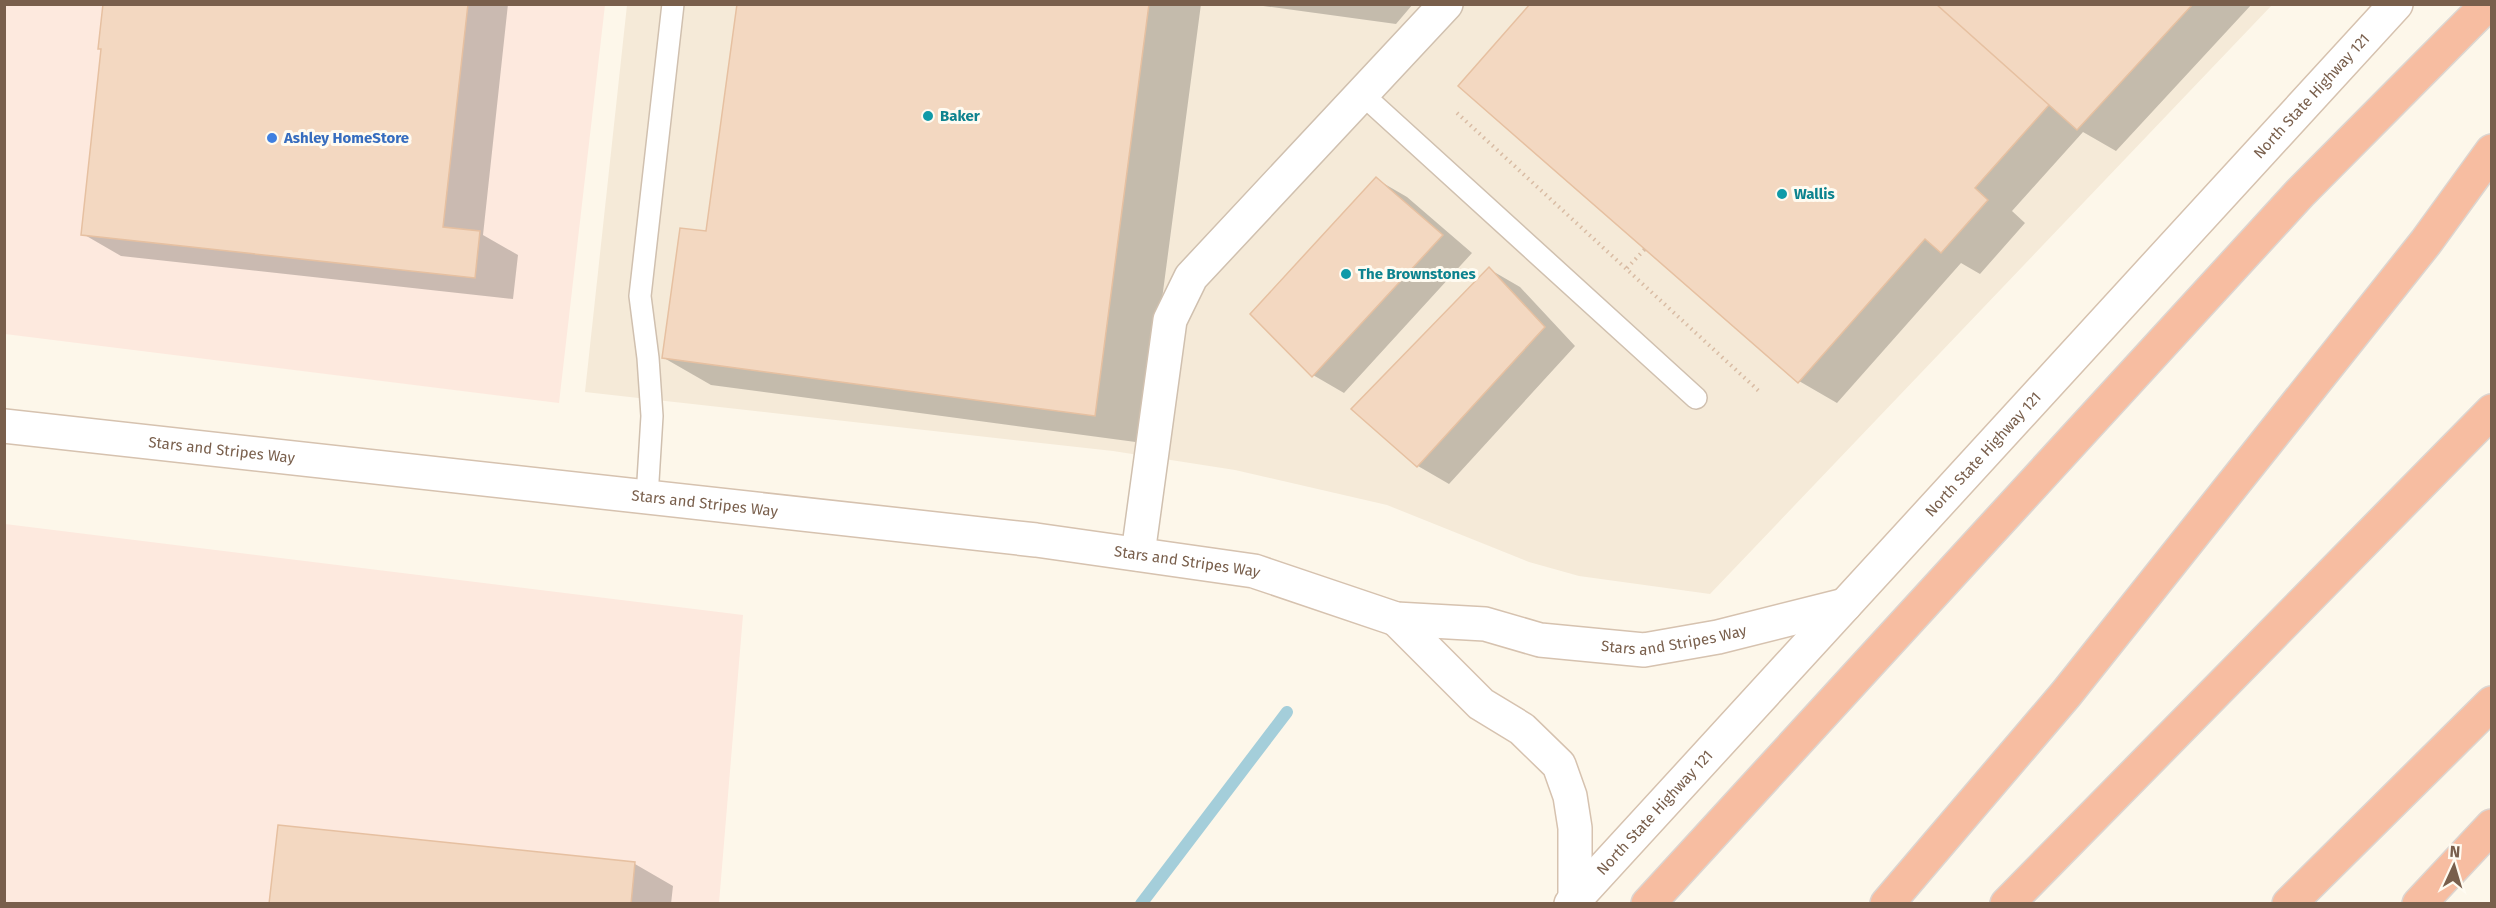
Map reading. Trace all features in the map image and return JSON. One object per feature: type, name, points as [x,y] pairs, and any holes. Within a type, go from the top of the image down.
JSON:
[{"type":"highway","points":[[1648,903],[2300,193],[2488,4]]},
{"type":"highway","points":[[1887,903],[2081,676],[2426,242],[2492,151]]},
{"type":"highway","points":[[2007,903],[2492,411]]},
{"type":"highway","points":[[2289,903],[2492,703]]},
{"type":"highway","points":[[2419,903],[2492,826]]},
{"type":"street","points":[[1138,554],[1170,321],[1191,277],[1446,4]]},
{"type":"street","name":"North State Highway 121","points":[[1573,901],[2396,4]]},
{"type":"street","name":"Stars and Stripes Way","points":[[4,426],[1036,540],[1138,554],[1254,571],[1396,619],[1485,624],[1540,640],[1644,650],[1718,637],[1845,605]]},
{"type":"street","name":"Stars and Stripes Way","points":[[1396,619],[1480,704],[1522,729],[1559,765],[1570,796],[1575,828],[1573,901]]},
{"type":"lane","points":[[647,497],[652,416],[640,296],[673,4]]},
{"type":"lane","points":[[1362,94],[1696,398]]},
{"type":"path","points":[[1457,113],[1761,393]]},
{"type":"path","points":[[1627,268],[1645,249]]},
{"type":"shaded area","points":[[5,5],[605,5],[559,403],[5,334]]},
{"type":"shaded area","points":[[627,5],[2272,5],[1710,594],[1579,576],[1529,562],[1387,505],[1235,470],[1113,451],[585,392]]},
{"type":"shaded area","points":[[5,524],[743,615],[719,903],[5,904]]},
{"type":"building","name":"Ashley HomeStore","points":[[103,4],[468,4],[443,227],[480,231],[475,278],[81,235],[101,49],[98,49]]},
{"type":"building","name":"Baker","points":[[737,4],[1149,4],[1095,416],[662,358],[680,228],[706,231]]},
{"type":"building","name":"Wallis","points":[[1530,4],[1936,4],[2049,105],[1975,188],[1988,200],[1941,253],[1925,239],[1798,383],[1458,86]]},
{"type":"building","points":[[1936,4],[2193,4],[2077,130]]},
{"type":"building","name":"The Brownstones","points":[[1376,177],[1443,235],[1312,377],[1250,314]]},
{"type":"building","name":"The Brownstones","points":[[1489,267],[1545,327],[1417,467],[1351,409]]},
{"type":"building","points":[[278,825],[635,862],[631,904],[269,904]]},
{"type":"waterway","points":[[1141,904],[1287,712]]},
{"type":"place","name":"Baker","points":[[928,116]]},
{"type":"place","name":"Ashley HomeStore","points":[[272,138]]},
{"type":"place","name":"Wallis","points":[[1782,194]]},
{"type":"place","name":"The Brownstones","points":[[1346,274]]}]
